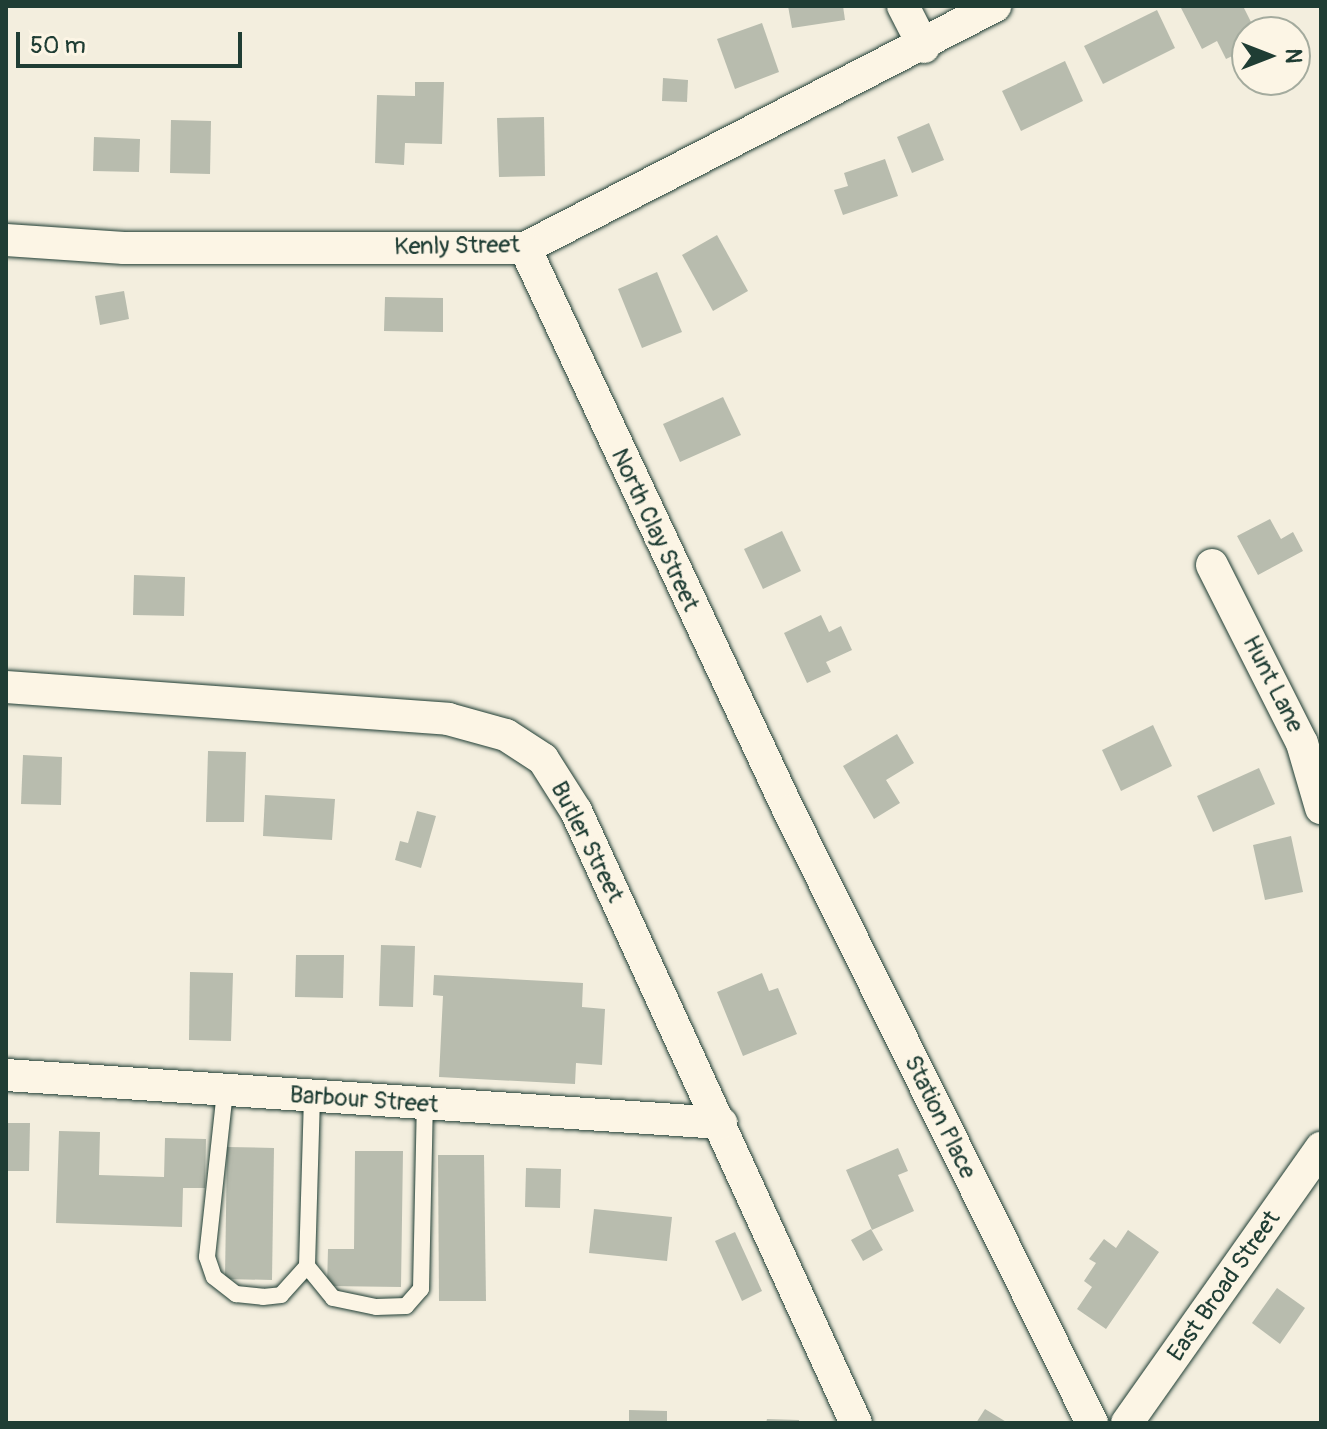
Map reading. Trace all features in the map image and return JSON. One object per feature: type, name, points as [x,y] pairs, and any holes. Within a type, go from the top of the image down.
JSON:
[{"type":"street","points":[[903,6],[924,47]]},
{"type":"street","name":"Kenly Street","points":[[6,240],[124,248],[525,248],[924,47],[995,6]]},
{"type":"street","name":"North Clay Street","points":[[525,248],[789,811]]},
{"type":"street","name":"Hunt Lane","points":[[1212,565],[1302,743],[1321,808]]},
{"type":"street","name":"Butler Street","points":[[6,687],[448,719],[506,735],[543,759],[576,811],[856,1423]]},
{"type":"street","name":"Station Place","points":[[789,811],[1092,1423]]},
{"type":"street","name":"Barbour Street","points":[[6,1075],[721,1123]]},
{"type":"street","name":"East Broad Street","points":[[1127,1423],[1321,1148]]},
{"type":"lane","points":[[225,1091],[207,1257],[214,1277],[236,1294],[281,1295],[307,1266]]},
{"type":"lane","points":[[312,1097],[307,1266],[315,1281],[345,1301],[376,1307],[406,1306],[416,1299],[425,1104]]},
{"type":"building","points":[[788,6],[843,6],[845,20],[792,28]]},
{"type":"building","points":[[1180,6],[1243,6],[1248,16],[1231,16],[1231,57],[1226,59],[1217,41],[1202,49]]},
{"type":"building","points":[[1157,10],[1175,48],[1103,84],[1084,46]]},
{"type":"building","points":[[762,23],[779,72],[735,89],[717,39]]},
{"type":"building","points":[[1065,61],[1083,101],[1021,131],[1002,91]]},
{"type":"building","points":[[663,78],[688,80],[687,102],[662,101]]},
{"type":"building","points":[[415,82],[444,82],[442,144],[405,143],[404,165],[375,163],[377,95],[415,96]]},
{"type":"building","points":[[544,117],[545,176],[499,177],[497,118]]},
{"type":"building","points":[[171,120],[211,121],[210,174],[170,173]]},
{"type":"building","points":[[929,123],[944,160],[912,173],[897,137]]},
{"type":"building","points":[[94,137],[140,139],[139,172],[93,171]]},
{"type":"building","points":[[885,159],[898,196],[843,215],[834,190],[848,186],[844,173]]},
{"type":"building","points":[[717,235],[748,291],[713,311],[682,255]]},
{"type":"building","points":[[657,272],[682,332],[642,348],[618,289]]},
{"type":"building","points":[[124,291],[129,319],[100,325],[95,296]]},
{"type":"building","points":[[385,297],[443,298],[443,332],[384,331]]},
{"type":"building","points":[[723,397],[741,435],[680,462],[663,424]]},
{"type":"building","points":[[1270,519],[1281,539],[1293,532],[1303,551],[1258,575],[1237,536]]},
{"type":"building","points":[[782,531],[801,571],[763,589],[744,549]]},
{"type":"building","points":[[134,575],[185,577],[184,616],[133,615]]},
{"type":"building","points":[[821,615],[829,632],[841,626],[852,650],[826,662],[831,672],[807,683],[784,633]]},
{"type":"building","points":[[1153,725],[1172,766],[1121,791],[1102,750]]},
{"type":"building","points":[[897,734],[914,763],[886,780],[900,803],[874,819],[843,766]]},
{"type":"building","points":[[208,751],[246,752],[244,822],[206,822]]},
{"type":"building","points":[[23,755],[62,757],[61,805],[21,804]]},
{"type":"building","points":[[1259,768],[1275,804],[1213,832],[1197,796]]},
{"type":"building","points":[[265,795],[335,799],[332,840],[263,836]]},
{"type":"building","points":[[417,811],[436,816],[421,868],[395,860],[400,841],[408,843]]},
{"type":"building","points":[[1291,836],[1303,892],[1265,900],[1253,845]]},
{"type":"building","points":[[381,945],[415,946],[413,1007],[379,1006]]},
{"type":"building","points":[[296,955],[344,955],[343,998],[295,997]]},
{"type":"building","points":[[190,972],[233,973],[231,1041],[189,1040]]},
{"type":"building","points":[[762,973],[769,991],[778,988],[797,1034],[743,1056],[717,992]]},
{"type":"building","points":[[434,975],[583,983],[582,1007],[605,1009],[602,1065],[576,1063],[575,1084],[439,1077],[443,996],[433,995]]},
{"type":"building","points":[[6,1123],[30,1123],[29,1171],[6,1171]]},
{"type":"building","points":[[59,1131],[100,1132],[99,1175],[164,1177],[165,1138],[206,1139],[205,1188],[183,1188],[182,1227],[56,1223]]},
{"type":"building","points":[[227,1147],[274,1148],[272,1280],[225,1279]]},
{"type":"building","points":[[898,1148],[908,1171],[898,1175],[914,1211],[872,1230],[846,1170]]},
{"type":"building","points":[[355,1151],[403,1151],[401,1287],[327,1286],[328,1249],[354,1249]]},
{"type":"building","points":[[438,1155],[484,1155],[486,1301],[439,1301]]},
{"type":"building","points":[[526,1168],[561,1169],[560,1208],[525,1207]]},
{"type":"building","points":[[594,1209],[672,1217],[667,1261],[589,1253]]},
{"type":"building","points":[[871,1229],[883,1250],[863,1261],[851,1240]]},
{"type":"building","points":[[1128,1230],[1159,1252],[1106,1329],[1077,1309],[1092,1287],[1084,1281],[1096,1263],[1089,1259],[1104,1239],[1116,1248]]},
{"type":"building","points":[[735,1232],[762,1291],[742,1301],[715,1241]]},
{"type":"building","points":[[1277,1288],[1305,1308],[1280,1344],[1252,1323]]},
{"type":"building","points":[[985,1409],[1008,1423],[976,1423]]},
{"type":"building","points":[[629,1410],[667,1411],[667,1423],[629,1423]]},
{"type":"building","points":[[767,1419],[799,1420],[799,1423],[766,1423]]}]
